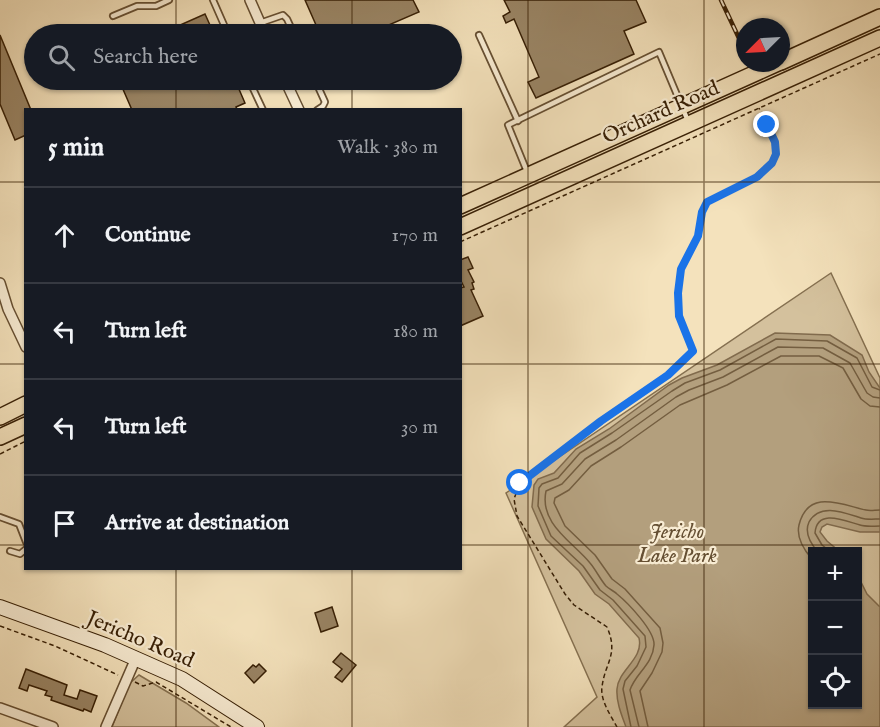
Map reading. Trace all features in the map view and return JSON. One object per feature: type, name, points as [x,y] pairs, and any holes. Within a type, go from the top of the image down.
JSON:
[{"type":"main road","name":"Orchard Road","points":[[790,58],[880,17]]},
{"type":"main road","name":"Orchard Road","points":[[462,226],[880,38]]},
{"type":"main road","name":"Orchard Road","points":[[462,205],[758,72]]},
{"type":"main road","points":[[0,417],[24,405]]},
{"type":"main road","points":[[0,437],[24,426]]},
{"type":"main road","name":"Jericho Road","points":[[0,607],[136,658],[182,679],[257,727]]},
{"type":"street","points":[[250,0],[260,23]]},
{"type":"street","points":[[290,90],[298,108]]},
{"type":"street","points":[[0,283],[8,309],[24,344]]},
{"type":"street","points":[[106,727],[136,658]]},
{"type":"street","points":[[0,708],[53,727]]},
{"type":"lane","points":[[114,16],[137,6],[156,6],[169,0]]},
{"type":"lane","points":[[213,0],[224,24]]},
{"type":"lane","points":[[260,23],[283,15],[289,24]]},
{"type":"lane","points":[[479,35],[518,121]]},
{"type":"lane","points":[[529,175],[508,125],[659,52],[689,123]]},
{"type":"lane","points":[[254,90],[262,108]]},
{"type":"lane","points":[[320,90],[325,102],[320,108]]},
{"type":"lane","points":[[0,517],[19,524],[24,537]]},
{"type":"lane","points":[[10,551],[20,554],[24,551]]},
{"type":"path","points":[[462,241],[880,54]]},
{"type":"path","points":[[617,727],[605,705],[601,689],[613,653],[608,627],[574,605],[565,594],[517,516],[514,499],[520,483],[601,421],[668,375],[693,351],[679,316],[678,293],[681,269],[698,236],[702,212],[707,202],[757,177],[772,163],[776,154],[775,142],[759,108]]},
{"type":"path","points":[[0,454],[24,442]]},
{"type":"path","points":[[0,626],[55,646],[119,675]]},
{"type":"path","points":[[135,682],[142,686],[156,682],[231,727]]},
{"type":"green space","name":"Jericho Lake Park","points":[[831,273],[880,378],[880,727],[564,727],[597,697],[506,493]]},
{"type":"green space","points":[[139,675],[186,703],[219,727],[112,727],[129,684]]},
{"type":"water","name":"Jericho Lake Park","points":[[775,333],[830,335],[862,355],[869,372],[880,388],[880,532],[860,532],[827,524],[820,532],[834,547],[808,547],[808,709],[862,709],[862,584],[867,594],[880,607],[880,727],[626,727],[618,704],[618,682],[638,652],[639,638],[609,604],[595,594],[579,571],[546,539],[532,507],[534,485],[538,479],[554,473],[576,449],[609,429],[669,385],[717,365]]},
{"type":"building","points":[[305,0],[413,0],[419,12],[391,24],[316,24]]},
{"type":"building","points":[[504,0],[636,0],[646,22],[624,31],[634,54],[536,98],[528,82],[539,77],[514,19],[506,23],[503,16],[510,12]]},
{"type":"building","points":[[205,14],[210,24],[182,24]]},
{"type":"building","points":[[0,35],[30,108],[24,108],[24,136],[15,140],[0,104]]},
{"type":"building","points":[[123,90],[239,90],[245,103],[236,108],[131,108]]},
{"type":"building","points":[[468,257],[473,268],[468,270],[474,282],[472,283],[474,289],[471,290],[483,316],[462,325],[462,288],[464,287],[462,259]]},
{"type":"building","points":[[332,607],[338,626],[321,632],[315,613]]},
{"type":"building","points":[[341,653],[356,665],[342,682],[335,677],[342,669],[333,662]]},
{"type":"building","points":[[259,664],[266,671],[254,683],[245,673],[253,665],[256,667]]},
{"type":"building","points":[[26,669],[67,685],[64,695],[77,699],[80,690],[97,696],[91,712],[51,700],[52,697],[45,695],[47,691],[29,685],[27,691],[19,688]]},
{"type":"railway","points":[[721,0],[736,32]]},
{"type":"route","points":[[520,483],[601,421],[668,375],[693,351],[679,316],[678,293],[681,269],[698,236],[702,212],[707,202],[757,177],[772,163],[776,154],[775,142],[767,125]]}]
